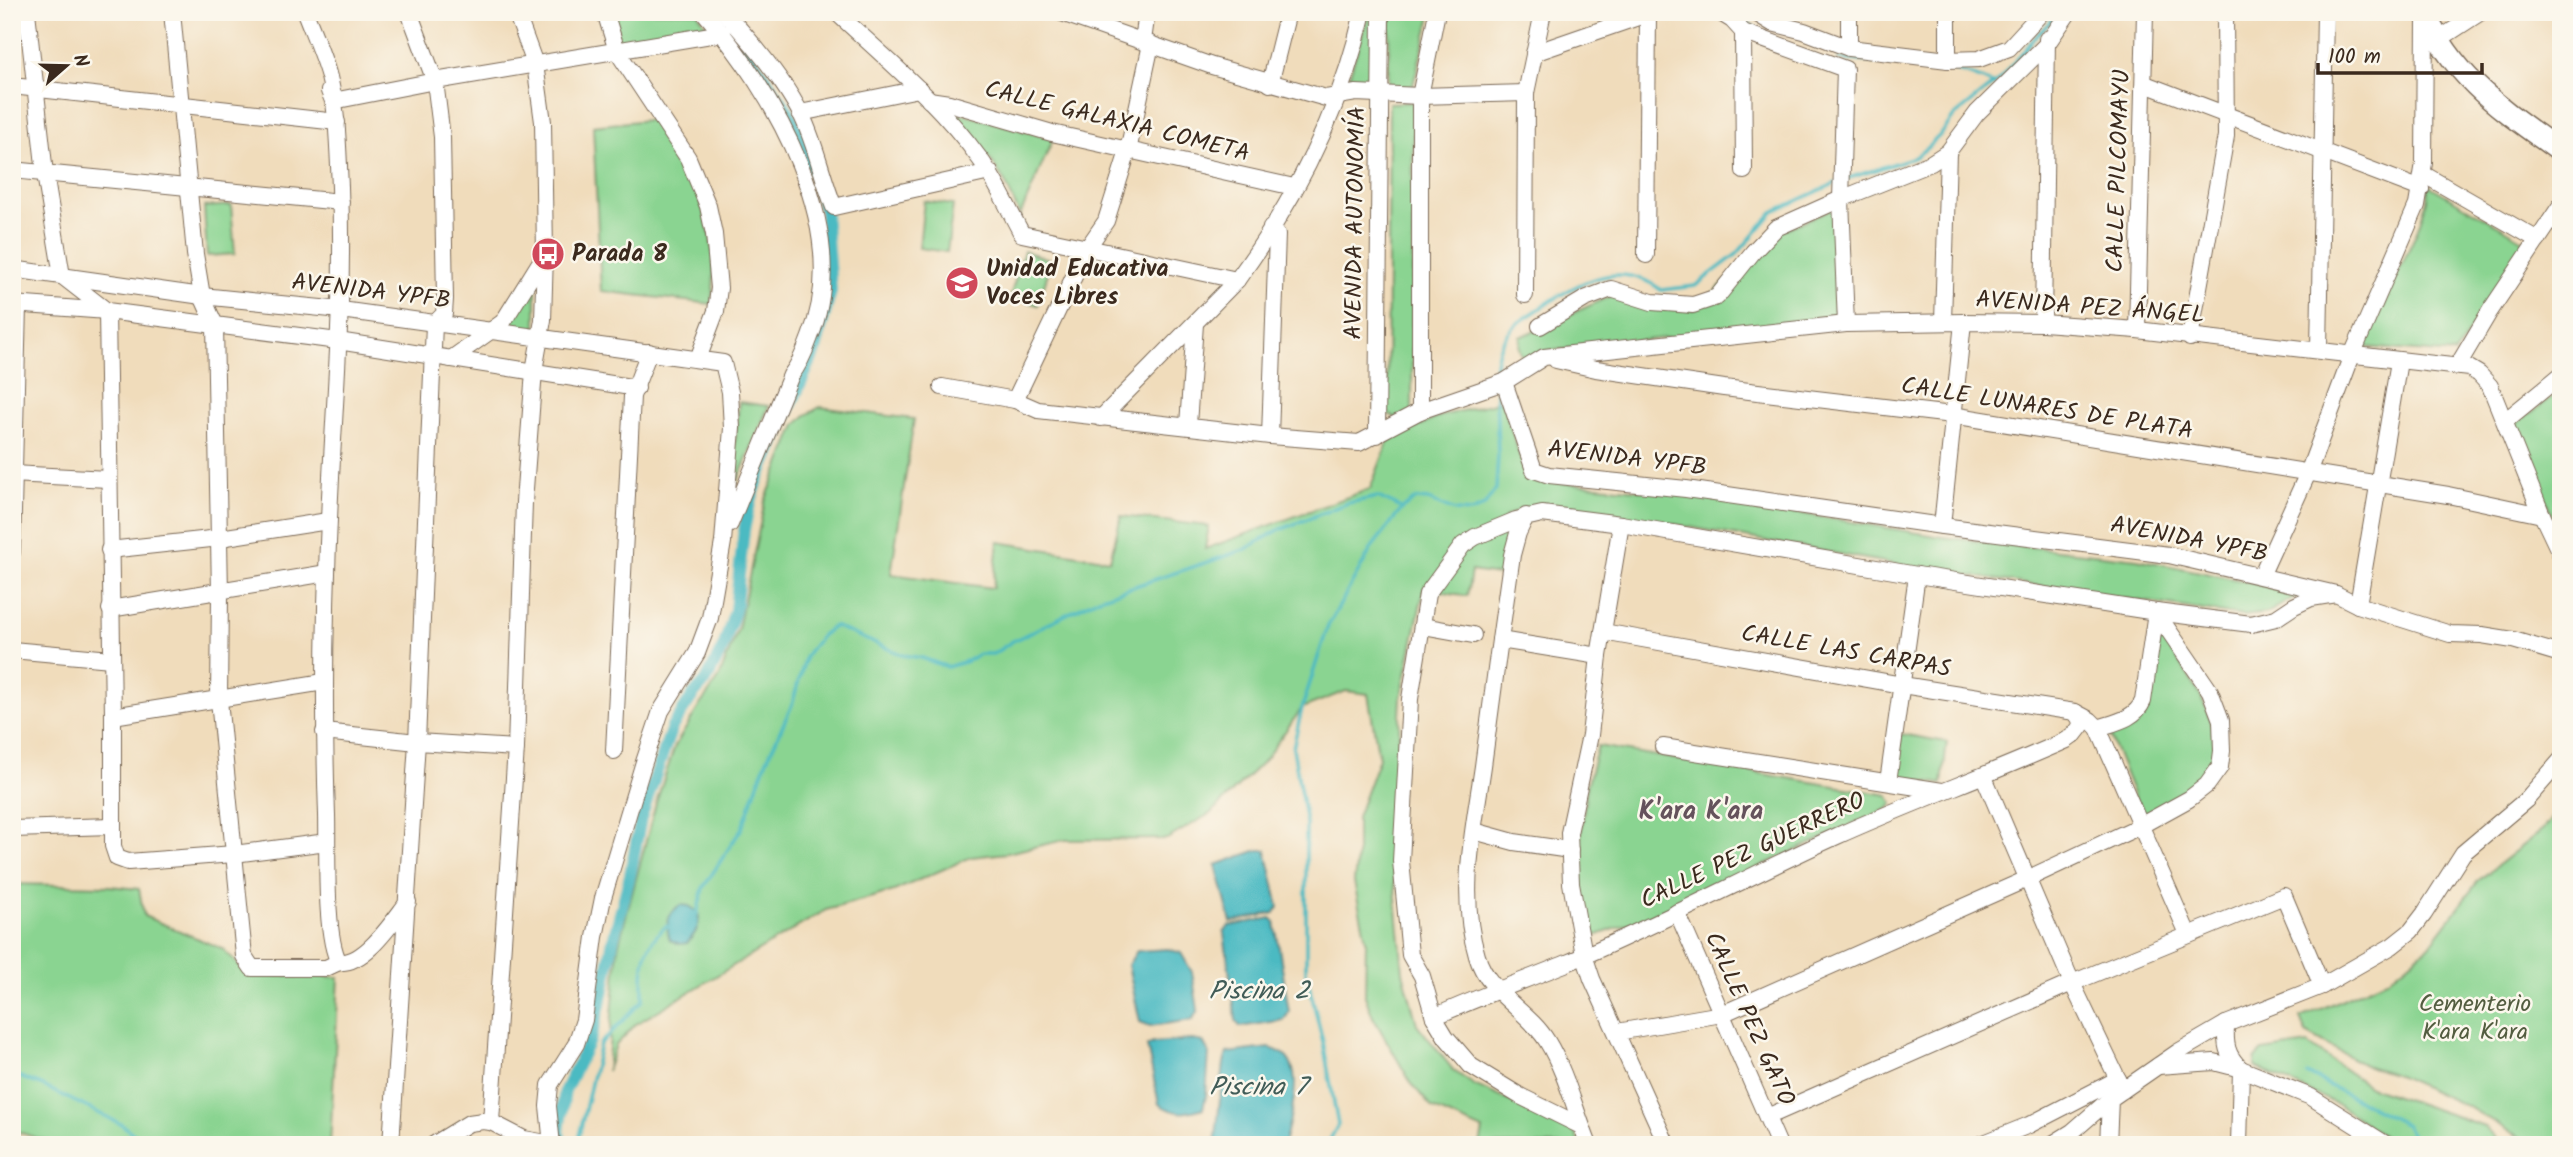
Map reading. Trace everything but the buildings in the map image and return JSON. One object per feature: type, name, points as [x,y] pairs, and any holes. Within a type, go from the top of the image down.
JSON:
[{"type":"main road","points":[[2425,14],[2438,40],[2458,68],[2485,96],[2561,152]]},
{"type":"street","points":[[27,12],[45,174],[62,276],[107,312]]},
{"type":"street","points":[[172,12],[179,104],[202,296],[215,325],[220,593],[219,700],[244,956],[251,968],[326,968],[339,962],[356,960],[383,934],[408,902]]},
{"type":"street","points":[[294,12],[333,101]]},
{"type":"street","points":[[305,12],[329,76],[337,121],[341,202],[341,310],[328,521],[324,682],[331,940],[339,962]]},
{"type":"street","points":[[390,1145],[417,742],[434,324],[444,314],[445,299],[442,137],[435,81],[410,12]]},
{"type":"street","points":[[491,1122],[516,748],[524,502],[534,371],[543,320],[545,254],[542,122],[535,64],[516,12]]},
{"type":"street","points":[[605,12],[617,51],[688,158],[708,206],[718,262],[719,288],[716,312],[698,359]]},
{"type":"street","points":[[433,1145],[469,1123],[491,1122],[524,1139],[552,1144],[548,1106],[550,1085],[576,1044],[584,1020],[603,898],[661,711],[697,653],[710,618],[723,542],[791,375],[802,358],[819,315],[823,292],[822,253],[817,224],[794,149],[771,104],[723,33],[704,12]]},
{"type":"street","points":[[724,12],[745,35],[800,113],[834,207],[990,172]]},
{"type":"street","points":[[835,12],[924,94],[990,172],[1022,234],[1237,280]]},
{"type":"street","points":[[1059,12],[1270,84],[1326,99],[1356,93],[1420,96],[1526,93]]},
{"type":"street","points":[[1014,400],[1088,247],[1106,221],[1128,151],[1147,43],[1147,12]]},
{"type":"street","points":[[1270,84],[1288,12]]},
{"type":"street","points":[[1101,418],[1237,280],[1271,228],[1316,152],[1340,95],[1363,12]]},
{"type":"street","name":"AVENIDA AUTONOMÍA","points":[[1377,435],[1381,12]]},
{"type":"street","points":[[1420,411],[1420,96],[1437,12]]},
{"type":"street","points":[[1525,295],[1526,93],[1543,12]]},
{"type":"street","points":[[1719,12],[1744,32],[1845,69],[1841,188],[1846,324]]},
{"type":"street","points":[[1754,12],[1772,23],[1804,31],[1849,48],[1948,60],[1979,59],[2009,48],[2070,12]]},
{"type":"street","points":[[1849,12],[1849,48]]},
{"type":"street","points":[[1948,12],[1948,60]]},
{"type":"street","name":"CALLE PILCOMAYU","points":[[2137,330],[2145,12]]},
{"type":"street","points":[[2190,338],[2226,136],[2225,12]]},
{"type":"street","points":[[2319,351],[2325,12]]},
{"type":"street","points":[[2438,40],[2481,12]]},
{"type":"street","points":[[1534,53],[1647,13],[1646,255]]},
{"type":"street","points":[[2261,576],[2308,473],[2352,355],[2410,225],[2422,181],[2425,14]]},
{"type":"street","points":[[1541,326],[1585,299],[1611,289],[1652,302],[1693,306],[1717,297],[1776,228],[1841,188],[1931,163],[1948,152],[2046,24]]},
{"type":"street","points":[[2043,323],[2046,24]]},
{"type":"street","points":[[1744,32],[1744,171]]},
{"type":"street","points":[[333,101],[435,81],[723,33]]},
{"type":"street","points":[[2145,84],[2324,153],[2422,181],[2538,240]]},
{"type":"street","points":[[12,86],[337,121]]},
{"type":"street","name":"CALLE GALAXIA COMETA","points":[[800,113],[924,94],[1128,151],[1294,187]]},
{"type":"street","points":[[1943,322],[1948,152]]},
{"type":"street","points":[[12,170],[341,202]]},
{"type":"street","points":[[2458,365],[2490,311],[2561,205]]},
{"type":"street","points":[[1270,436],[1277,234],[1271,228]]},
{"type":"street","points":[[451,359],[503,322],[545,254]]},
{"type":"street","name":"AVENIDA YPFB","points":[[12,268],[202,296],[341,310],[723,363],[730,392],[732,428],[723,542]]},
{"type":"street","points":[[12,552],[15,304],[107,312],[338,341],[637,388]]},
{"type":"street","points":[[107,312],[112,826],[117,858],[128,862],[234,854],[327,842]]},
{"type":"street","name":"AVENIDA PEZ ÁNGEL","points":[[1498,384],[1544,357],[1846,324],[1943,322],[2043,323],[2137,330],[2190,338],[2458,365],[2469,368],[2490,386],[2561,555]]},
{"type":"street","points":[[1941,526],[1963,322]]},
{"type":"street","points":[[1188,425],[1195,324]]},
{"type":"street","points":[[614,751],[629,429],[632,396],[649,352]]},
{"type":"street","name":"CALLE LUNARES DE PLATA","points":[[1544,357],[1596,369],[1724,388],[1952,415],[2448,495],[2542,515]]},
{"type":"street","points":[[2358,605],[2399,360]]},
{"type":"street","points":[[2505,421],[2561,375]]},
{"type":"street","points":[[942,387],[1014,400],[1038,410],[1270,436],[1359,443],[1420,411],[1498,384]]},
{"type":"street","name":"AVENIDA YPFB","points":[[1498,384],[1534,470],[1549,475],[1686,489],[1941,526],[2169,555],[2336,594],[2358,605],[2450,634],[2513,640],[2561,654]]},
{"type":"street","points":[[13,474],[108,479]]},
{"type":"street","points":[[1581,1126],[1520,1096],[1471,1066],[1446,1037],[1434,1017],[1422,976],[1410,955],[1401,861],[1408,721],[1427,594],[1439,574],[1463,545],[1475,537],[1526,516],[1542,514],[1621,523],[1917,575],[2251,624],[2277,618],[2311,598],[2336,594]]},
{"type":"street","points":[[1526,516],[1512,555],[1468,860],[1472,936],[1481,965],[1497,989],[1546,1039],[1556,1056],[1589,1145]]},
{"type":"street","points":[[109,550],[219,538],[328,521]]},
{"type":"street","points":[[1621,523],[1599,656],[1590,735],[1569,833],[1571,883],[1584,955],[1667,1145]]},
{"type":"street","points":[[110,610],[327,573]]},
{"type":"street","points":[[1888,782],[1917,575]]},
{"type":"street","points":[[2098,728],[2128,718],[2138,710],[2143,701],[2156,612]]},
{"type":"street","points":[[1617,1032],[1723,1014],[2027,880],[2140,826],[2189,799],[2207,785],[2220,768],[2221,720],[2210,691],[2156,612]]},
{"type":"street","points":[[1423,625],[1473,635]]},
{"type":"street","name":"CALLE LAS CARPAS","points":[[1603,632],[2077,715]]},
{"type":"street","points":[[1500,639],[1599,656]]},
{"type":"street","points":[[12,650],[111,659]]},
{"type":"street","points":[[113,716],[324,682]]},
{"type":"street","points":[[2077,715],[2090,720],[2098,728],[2188,934]]},
{"type":"street","name":"CALLE PEZ GUERRERO","points":[[1434,1017],[1584,955],[1837,836],[1984,777],[2074,736],[2081,726],[2077,715]]},
{"type":"street","points":[[324,732],[417,742],[516,748]]},
{"type":"street","points":[[1663,747],[1942,792]]},
{"type":"street","points":[[1979,1145],[2117,1089],[2226,1024],[2322,986],[2392,946],[2411,931],[2463,853],[2526,800],[2561,760]]},
{"type":"street","points":[[1984,777],[2117,1089],[2108,1145]]},
{"type":"street","points":[[12,829],[112,826]]},
{"type":"street","points":[[1474,831],[1514,842],[1570,850]]},
{"type":"street","points":[[1767,1116],[2188,934],[2284,896],[2322,986]]},
{"type":"street","name":"CALLE PEZ GATO","points":[[1677,912],[1779,1145]]},
{"type":"street","points":[[2226,1024],[2225,1040],[2229,1058],[2241,1069],[2239,1145]]},
{"type":"street","points":[[2158,1066],[2214,1062],[2241,1069],[2311,1097],[2368,1139],[2387,1145]]},
{"type":"street","points":[[2051,1145],[2072,1132],[2117,1089]]},
{"type":"green space","points":[[613,12],[697,12],[710,31],[619,44]]},
{"type":"green space","points":[[1369,12],[1374,12],[1372,87],[1346,87]]},
{"type":"green space","points":[[1390,12],[1432,12],[1412,89],[1395,89],[1388,84]]},
{"type":"green space","points":[[1413,102],[1412,412],[1398,419],[1387,414],[1389,103]]},
{"type":"green space","points":[[952,111],[1053,139],[1020,216],[993,163]]},
{"type":"green space","points":[[656,119],[683,160],[700,199],[709,233],[714,269],[711,304],[601,291],[593,126]]},
{"type":"green space","points":[[2428,185],[2527,242],[2455,354],[2364,347],[2416,234],[2427,201]]},
{"type":"green space","points":[[924,201],[953,205],[947,252],[919,248]]},
{"type":"green space","points":[[231,205],[235,254],[207,256],[204,207]]},
{"type":"green space","points":[[1833,208],[1838,319],[1547,351],[1523,359],[1519,348],[1520,337],[1613,295],[1694,310],[1779,232]]},
{"type":"green space","points":[[1024,251],[1052,260],[1038,305],[1010,297]]},
{"type":"green space","points":[[536,284],[536,333],[506,330]]},
{"type":"green space","points":[[2561,391],[2561,536],[2514,425]]},
{"type":"green space","points":[[1502,401],[1522,463],[1533,480],[1683,494],[1942,537],[2137,559],[2302,593],[2267,613],[2243,616],[1911,567],[1667,523],[1541,507],[1521,509],[1505,517],[1518,528],[1504,576],[1471,571],[1467,596],[1424,588],[1401,698],[1392,857],[1403,972],[1417,1024],[1454,1071],[1474,1085],[1574,1130],[1580,1145],[1480,1145],[1483,1130],[1432,1108],[1411,1083],[1373,1017],[1365,996],[1366,940],[1354,882],[1357,817],[1379,758],[1368,694],[1346,691],[1302,708],[1263,762],[1211,813],[1167,839],[1064,840],[1007,853],[971,857],[894,891],[826,910],[636,1024],[616,1045],[607,1071],[618,947],[656,803],[675,746],[718,680],[738,629],[765,501],[796,425],[806,415],[820,407],[914,419],[891,574],[993,588],[998,542],[1110,560],[1121,516],[1209,526],[1205,549],[1370,489],[1389,440],[1441,416]]},
{"type":"green space","points":[[739,402],[769,406],[729,501]]},
{"type":"green space","points":[[2160,635],[2202,700],[2212,728],[2214,744],[2209,770],[2196,785],[2142,816],[2109,734],[2138,722],[2147,711]]},
{"type":"green space","points":[[1901,734],[1947,742],[1942,784],[1894,776]]},
{"type":"green space","points":[[1598,746],[1888,795],[1893,804],[1888,809],[1648,917],[1592,937],[1589,934],[1578,857],[1587,786]]},
{"type":"green space","name":"Cementerio K'ara K'ara","points":[[2561,814],[2561,1145],[2533,1145],[2470,1108],[2400,1076],[2364,1065],[2306,1033],[2300,1018],[2389,979],[2429,946],[2479,880],[2543,829],[2554,815]]},
{"type":"green space","points":[[12,884],[139,889],[144,916],[223,949],[248,975],[339,977],[330,1145],[59,1145],[12,1130]]},
{"type":"green space","points":[[2308,1044],[2370,1087],[2484,1126],[2504,1145],[2396,1145],[2339,1105],[2255,1067],[2255,1059],[2263,1051]]},
{"type":"water","points":[[1258,850],[1266,850],[1279,907],[1274,913],[1231,922],[1216,865]]},
{"type":"water","points":[[680,905],[689,906],[698,912],[699,921],[687,943],[680,944],[670,940],[668,925],[672,912]]},
{"type":"water","name":"Piscina 2","points":[[1271,918],[1275,922],[1289,1012],[1284,1020],[1240,1027],[1236,1020],[1224,933],[1229,926]]},
{"type":"water","points":[[1168,949],[1181,953],[1192,972],[1198,1010],[1192,1020],[1150,1026],[1140,1022],[1128,965],[1137,951]]},
{"type":"water","points":[[1192,1040],[1203,1042],[1209,1053],[1206,1096],[1203,1108],[1175,1112],[1159,1104],[1147,1046],[1153,1043]]},
{"type":"water","name":"Piscina 7","points":[[1269,1048],[1282,1054],[1290,1063],[1294,1075],[1293,1103],[1284,1145],[1215,1145],[1227,1053]]},
{"type":"waterway","points":[[1846,179],[1915,157],[1928,147],[1954,116],[1999,80],[2058,14]]},
{"type":"waterway","points":[[1740,17],[1756,29]]},
{"type":"waterway","points":[[561,1145],[559,1131],[565,1090],[591,1037],[603,994],[641,818],[672,727],[706,681],[724,645],[735,610],[749,507],[816,349],[831,291],[825,212],[805,144],[789,112],[731,29]]},
{"type":"waterway","points":[[1839,59],[1938,67],[1976,77],[1994,85]]},
{"type":"waterway","points":[[1495,380],[1498,352],[1511,330],[1570,289],[1585,282],[1615,275],[1646,281],[1661,290],[1695,286],[1737,254],[1773,212],[1836,183]]},
{"type":"waterway","points":[[1327,1145],[1338,1125],[1323,1042],[1306,972],[1306,823],[1293,748],[1302,708],[1328,626],[1373,546],[1402,509],[1416,499],[1428,500],[1455,511],[1472,512],[1484,506],[1496,489],[1496,392]]},
{"type":"waterway","points":[[697,914],[703,888],[742,828],[765,764],[792,705],[806,655],[822,635],[834,626],[903,655],[922,658],[947,667],[979,654],[993,654],[1013,641],[1099,598],[1244,550],[1277,531],[1348,503],[1378,497],[1401,508]]},
{"type":"waterway","points":[[577,1145],[600,1044],[643,1000],[643,969],[647,951],[658,934],[666,926],[669,927]]},
{"type":"waterway","points":[[12,1074],[121,1124],[145,1143],[182,1145]]},
{"type":"waterway","points":[[2307,1074],[2406,1125],[2417,1145]]},
{"type":"place","name":"Parada 8","points":[[548,254]]},
{"type":"place","name":"Unidad Educativa Voces Libres","points":[[962,283]]},
{"type":"district","name":"K'ara K'ara","points":[[1701,812]]}]
